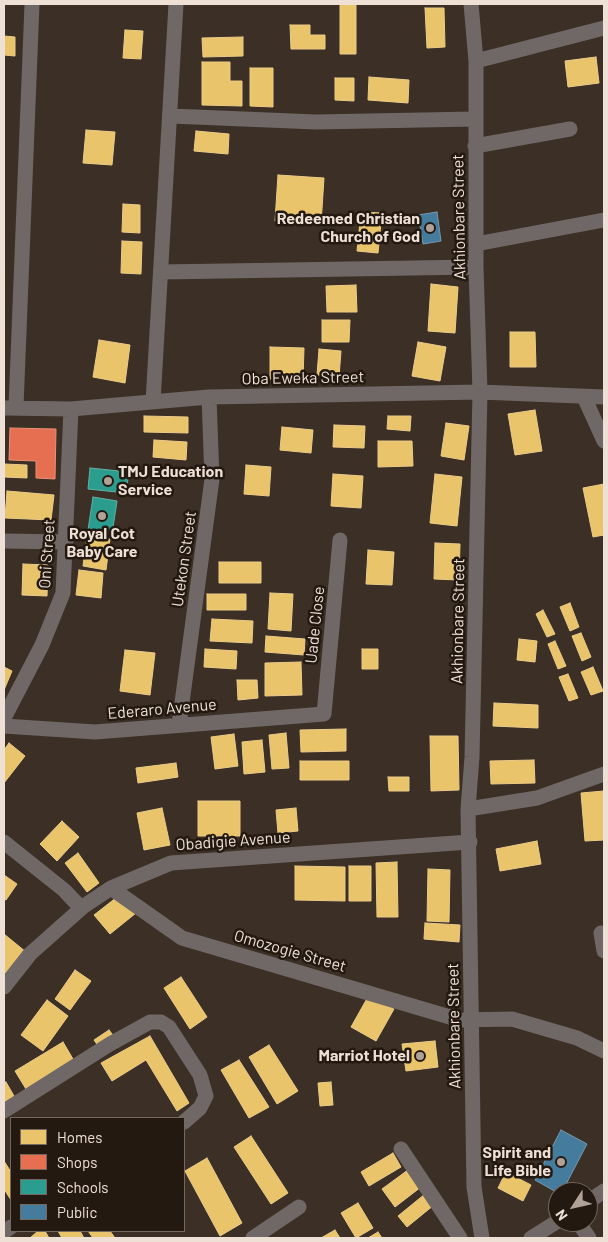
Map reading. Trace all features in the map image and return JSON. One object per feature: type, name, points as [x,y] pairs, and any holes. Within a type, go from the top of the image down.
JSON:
[{"type":"street","points":[[10,407],[32,4]]},
{"type":"street","points":[[153,402],[176,4]]},
{"type":"street","name":"Akhionbare Street","points":[[472,4],[476,61],[474,119],[480,392],[472,757],[468,809],[474,1187],[482,1238]]},
{"type":"street","points":[[476,61],[604,28]]},
{"type":"street","points":[[171,116],[316,122],[474,119]]},
{"type":"street","points":[[476,146],[570,129]]},
{"type":"street","points":[[476,244],[604,220]]},
{"type":"street","points":[[161,272],[476,267]]},
{"type":"street","name":"Oba Eweka Street","points":[[10,407],[72,409],[209,397],[480,392],[604,397]]},
{"type":"street","name":"Utekon Street","points":[[178,724],[212,479],[209,397]]},
{"type":"street","points":[[584,397],[604,442]]},
{"type":"street","name":"Oni Street","points":[[4,718],[42,645],[63,594],[72,409]]},
{"type":"street","name":"Uade Close","points":[[324,714],[340,540]]},
{"type":"street","points":[[4,541],[66,542]]},
{"type":"street","name":"Ederaro Avenue","points":[[4,726],[95,732],[324,714]]},
{"type":"street","points":[[468,809],[537,798],[604,774]]},
{"type":"street","points":[[4,842],[64,890],[81,908]]},
{"type":"street","name":"Obadigie Avenue","points":[[4,987],[30,954],[81,908],[111,888],[171,863],[470,842]]},
{"type":"street","name":"Omozogie Street","points":[[111,888],[182,938],[460,1020],[512,1020],[577,1038],[604,1051]]},
{"type":"street","points":[[601,933],[604,951]]},
{"type":"street","points":[[4,1111],[110,1044],[150,1022],[161,1022],[169,1027],[200,1075],[206,1096],[200,1108],[185,1121]]},
{"type":"street","points":[[401,1149],[460,1238]]},
{"type":"street","points":[[253,1238],[299,1207]]},
{"type":"street","points":[[532,1238],[548,1228]]},
{"type":"building: Homes","points":[[340,4],[356,4],[356,54],[340,54]]},
{"type":"building: Homes","points":[[425,8],[444,8],[445,47],[427,48]]},
{"type":"building: Homes","points":[[290,25],[310,25],[310,35],[325,35],[325,49],[291,49]]},
{"type":"building: Homes","points":[[125,30],[143,31],[141,59],[123,58]]},
{"type":"building: Homes","points":[[4,36],[15,37],[15,56],[4,55]]},
{"type":"building: Homes","points":[[243,37],[243,56],[203,57],[202,38]]},
{"type":"building: Homes","points":[[596,57],[599,83],[568,87],[565,61]]},
{"type":"building: Homes","points":[[202,62],[230,62],[230,81],[242,81],[242,106],[202,105]]},
{"type":"building: Homes","points":[[250,68],[273,68],[273,107],[250,106]]},
{"type":"building: Homes","points":[[369,77],[409,80],[408,103],[368,100]]},
{"type":"building: Homes","points":[[335,78],[354,78],[354,101],[335,100]]},
{"type":"building: Homes","points":[[86,130],[115,132],[112,165],[83,163]]},
{"type":"building: Homes","points":[[196,131],[229,134],[228,154],[194,151]]},
{"type":"building: Homes","points":[[278,175],[324,178],[321,224],[275,221]]},
{"type":"building: Homes","points":[[123,204],[140,205],[140,233],[122,232]]},
{"type":"building: Homes","points":[[361,212],[382,213],[378,253],[357,251]]},
{"type":"building: Homes","points":[[122,241],[142,242],[141,274],[121,273]]},
{"type":"building: Homes","points":[[431,284],[458,287],[455,333],[428,331]]},
{"type":"building: Homes","points":[[356,285],[357,312],[327,312],[326,286]]},
{"type":"building: Homes","points":[[322,320],[350,320],[349,342],[322,342]]},
{"type":"building: Homes","points":[[510,332],[535,332],[536,367],[510,367]]},
{"type":"building: Homes","points":[[99,340],[130,345],[125,383],[93,377]]},
{"type":"building: Homes","points":[[418,342],[446,347],[440,381],[412,376]]},
{"type":"building: Homes","points":[[270,347],[304,348],[303,380],[270,379]]},
{"type":"building: Homes","points":[[319,349],[341,351],[339,377],[317,375]]},
{"type":"building: Homes","points":[[535,410],[542,451],[515,455],[508,414]]},
{"type":"building: Homes","points":[[144,416],[188,417],[188,433],[144,432]]},
{"type":"building: Homes","points":[[388,416],[411,416],[410,431],[387,429]]},
{"type":"building: Homes","points":[[446,423],[469,426],[464,460],[441,456]]},
{"type":"building: Homes","points":[[334,425],[365,426],[364,448],[333,447]]},
{"type":"building: Homes","points":[[282,427],[313,430],[311,453],[280,450]]},
{"type":"building: Homes","points":[[154,440],[187,442],[186,460],[153,457]]},
{"type":"building: Homes","points":[[378,441],[412,441],[413,466],[378,467]]},
{"type":"building: Homes","points":[[4,464],[27,465],[27,478],[4,477]]},
{"type":"building: Homes","points":[[246,465],[271,467],[269,496],[244,494]]},
{"type":"building: Homes","points":[[333,474],[363,476],[361,508],[331,506]]},
{"type":"building: Homes","points":[[435,474],[462,477],[457,526],[430,523]]},
{"type":"building: Homes","points":[[604,484],[604,535],[593,537],[583,488]]},
{"type":"building: Homes","points":[[7,491],[54,495],[51,520],[5,518]]},
{"type":"building: Homes","points":[[87,536],[110,539],[106,570],[83,566]]},
{"type":"building: Homes","points":[[435,543],[460,544],[459,580],[434,579]]},
{"type":"building: Homes","points":[[368,550],[394,552],[392,585],[366,584]]},
{"type":"building: Homes","points":[[219,562],[261,562],[261,583],[219,583]]},
{"type":"building: Homes","points":[[23,564],[48,565],[47,596],[22,595]]},
{"type":"building: Homes","points":[[79,570],[103,573],[101,598],[76,595]]},
{"type":"building: Homes","points":[[270,593],[293,594],[291,631],[268,629]]},
{"type":"building: Homes","points":[[207,594],[246,594],[246,610],[207,610]]},
{"type":"building: Homes","points":[[570,603],[579,627],[570,631],[560,607]]},
{"type":"building: Homes","points":[[543,610],[555,634],[547,637],[536,614]]},
{"type":"building: Homes","points":[[212,619],[253,621],[252,643],[210,641]]},
{"type":"building: Homes","points":[[581,633],[591,657],[582,661],[572,636]]},
{"type":"building: Homes","points":[[266,636],[305,639],[304,655],[265,652]]},
{"type":"building: Homes","points":[[519,639],[537,641],[535,662],[517,660]]},
{"type":"building: Homes","points":[[555,641],[566,666],[558,669],[548,644]]},
{"type":"building: Homes","points":[[205,649],[237,651],[236,669],[204,667]]},
{"type":"building: Homes","points":[[362,649],[378,649],[378,669],[362,669]]},
{"type":"building: Homes","points":[[125,650],[155,653],[150,695],[120,691]]},
{"type":"building: Homes","points":[[301,662],[302,695],[265,696],[265,663]]},
{"type":"building: Homes","points":[[4,667],[12,671],[4,690]]},
{"type":"building: Homes","points":[[593,667],[603,691],[591,695],[581,672]]},
{"type":"building: Homes","points":[[568,674],[578,698],[569,701],[559,677]]},
{"type":"building: Homes","points":[[237,680],[257,680],[258,698],[238,700]]},
{"type":"building: Homes","points":[[494,703],[538,705],[538,728],[493,726]]},
{"type":"building: Homes","points":[[346,729],[346,751],[301,752],[300,730]]},
{"type":"building: Homes","points":[[286,733],[289,768],[272,769],[269,735]]},
{"type":"building: Homes","points":[[234,734],[238,766],[215,769],[211,737]]},
{"type":"building: Homes","points":[[430,736],[458,736],[459,790],[431,791]]},
{"type":"building: Homes","points":[[262,740],[265,772],[244,774],[242,742]]},
{"type":"building: Homes","points":[[9,743],[25,756],[4,783],[4,750]]},
{"type":"building: Homes","points":[[534,760],[535,783],[491,784],[490,761]]},
{"type":"building: Homes","points":[[300,761],[349,761],[349,780],[300,780]]},
{"type":"building: Homes","points":[[176,763],[178,777],[138,783],[136,768]]},
{"type":"building: Homes","points":[[388,777],[409,777],[409,791],[389,791]]},
{"type":"building: Homes","points":[[604,791],[604,840],[585,841],[581,793]]},
{"type":"building: Homes","points":[[198,801],[240,801],[240,836],[198,836]]},
{"type":"building: Homes","points":[[162,808],[170,845],[144,850],[137,813]]},
{"type":"building: Homes","points":[[296,808],[298,831],[278,833],[276,810]]},
{"type":"building: Homes","points":[[62,821],[79,837],[57,861],[40,844]]},
{"type":"building: Homes","points":[[537,841],[541,864],[500,871],[496,849]]},
{"type":"building: Homes","points":[[78,853],[99,883],[87,892],[65,863]]},
{"type":"building: Homes","points":[[397,862],[398,917],[377,917],[376,863]]},
{"type":"building: Homes","points":[[295,866],[345,867],[345,901],[295,900]]},
{"type":"building: Homes","points":[[349,866],[371,866],[371,901],[349,901]]},
{"type":"building: Homes","points":[[428,869],[450,870],[449,922],[427,921]]},
{"type":"building: Homes","points":[[4,875],[17,884],[6,900],[4,899]]},
{"type":"building: Homes","points":[[121,894],[136,913],[110,934],[94,915]]},
{"type":"building: Homes","points":[[425,923],[460,925],[459,942],[424,939]]},
{"type":"building: Homes","points":[[4,934],[26,952],[7,974],[4,971]]},
{"type":"building: Homes","points":[[75,970],[91,981],[70,1010],[55,999]]},
{"type":"building: Homes","points":[[181,977],[207,1017],[190,1029],[164,988]]},
{"type":"building: Homes","points":[[369,995],[394,1009],[376,1041],[351,1027]]},
{"type":"building: Homes","points":[[47,1000],[68,1016],[43,1051],[21,1035]]},
{"type":"building: Homes","points":[[109,1030],[116,1039],[101,1050],[94,1040]]},
{"type":"building: Homes","points":[[150,1036],[189,1103],[177,1111],[146,1060],[112,1081],[101,1063]]},
{"type":"building: Homes","name":"Marriot Hotel","points":[[435,1041],[438,1067],[406,1071],[402,1044]]},
{"type":"building: Homes","points":[[63,1042],[73,1059],[26,1089],[15,1071]]},
{"type":"building: Homes","points":[[269,1045],[298,1091],[277,1104],[249,1057]]},
{"type":"building: Homes","points":[[239,1060],[269,1107],[249,1118],[221,1070]]},
{"type":"building: Homes","points":[[6,1082],[14,1096],[4,1103],[4,1083]]},
{"type":"building: Homes","points":[[331,1082],[333,1105],[320,1106],[318,1083]]},
{"type":"building: Homes","points":[[251,1136],[288,1193],[271,1204],[234,1147]]},
{"type":"building: Homes","points":[[393,1153],[401,1167],[369,1186],[361,1172]]},
{"type":"building: Homes","points":[[207,1158],[242,1223],[220,1236],[185,1171]]},
{"type":"building: Homes","points":[[4,1161],[10,1170],[10,1198],[4,1189]]},
{"type":"building: Homes","points":[[408,1170],[421,1187],[395,1207],[382,1189]]},
{"type":"building: Homes","points":[[506,1172],[531,1185],[523,1201],[498,1188]]},
{"type":"building: Homes","points":[[425,1194],[434,1205],[407,1227],[398,1216]]},
{"type":"building: Homes","points":[[358,1203],[373,1228],[356,1238],[341,1213]]},
{"type":"building: Homes","points":[[335,1230],[340,1238],[321,1238]]},
{"type":"building: Homes","points":[[37,1232],[46,1232],[49,1238],[30,1238]]},
{"type":"building: Homes","points":[[59,1232],[81,1232],[84,1238],[62,1238]]},
{"type":"building: Homes","points":[[89,1232],[111,1232],[115,1238],[93,1238]]},
{"type":"building: Homes","points":[[378,1232],[382,1238],[368,1238]]},
{"type":"building: Shops","points":[[10,428],[56,429],[55,479],[36,478],[36,461],[9,460]]},
{"type":"building: Schools","name":"TMJ Education Service","points":[[90,468],[129,472],[126,493],[88,489]]},
{"type":"building: Schools","name":"Royal Cot Baby Care","points":[[93,497],[117,501],[112,534],[88,530]]},
{"type":"building: Public","name":"Redeemed Christian Church of God","points":[[437,212],[441,241],[423,244],[418,215]]},
{"type":"building: Public","name":"Spirit and Life Bible","points":[[561,1130],[587,1144],[567,1182],[548,1182],[548,1187],[535,1180]]},
{"type":"place","name":"Redeemed Christian Church of God","points":[[430,228]]},
{"type":"place","name":"TMJ Education Service","points":[[108,481]]},
{"type":"place","name":"Royal Cot Baby Care","points":[[102,516]]},
{"type":"place","name":"Marriot Hotel","points":[[420,1056]]},
{"type":"place","name":"Spirit and Life Bible","points":[[561,1162]]}]
